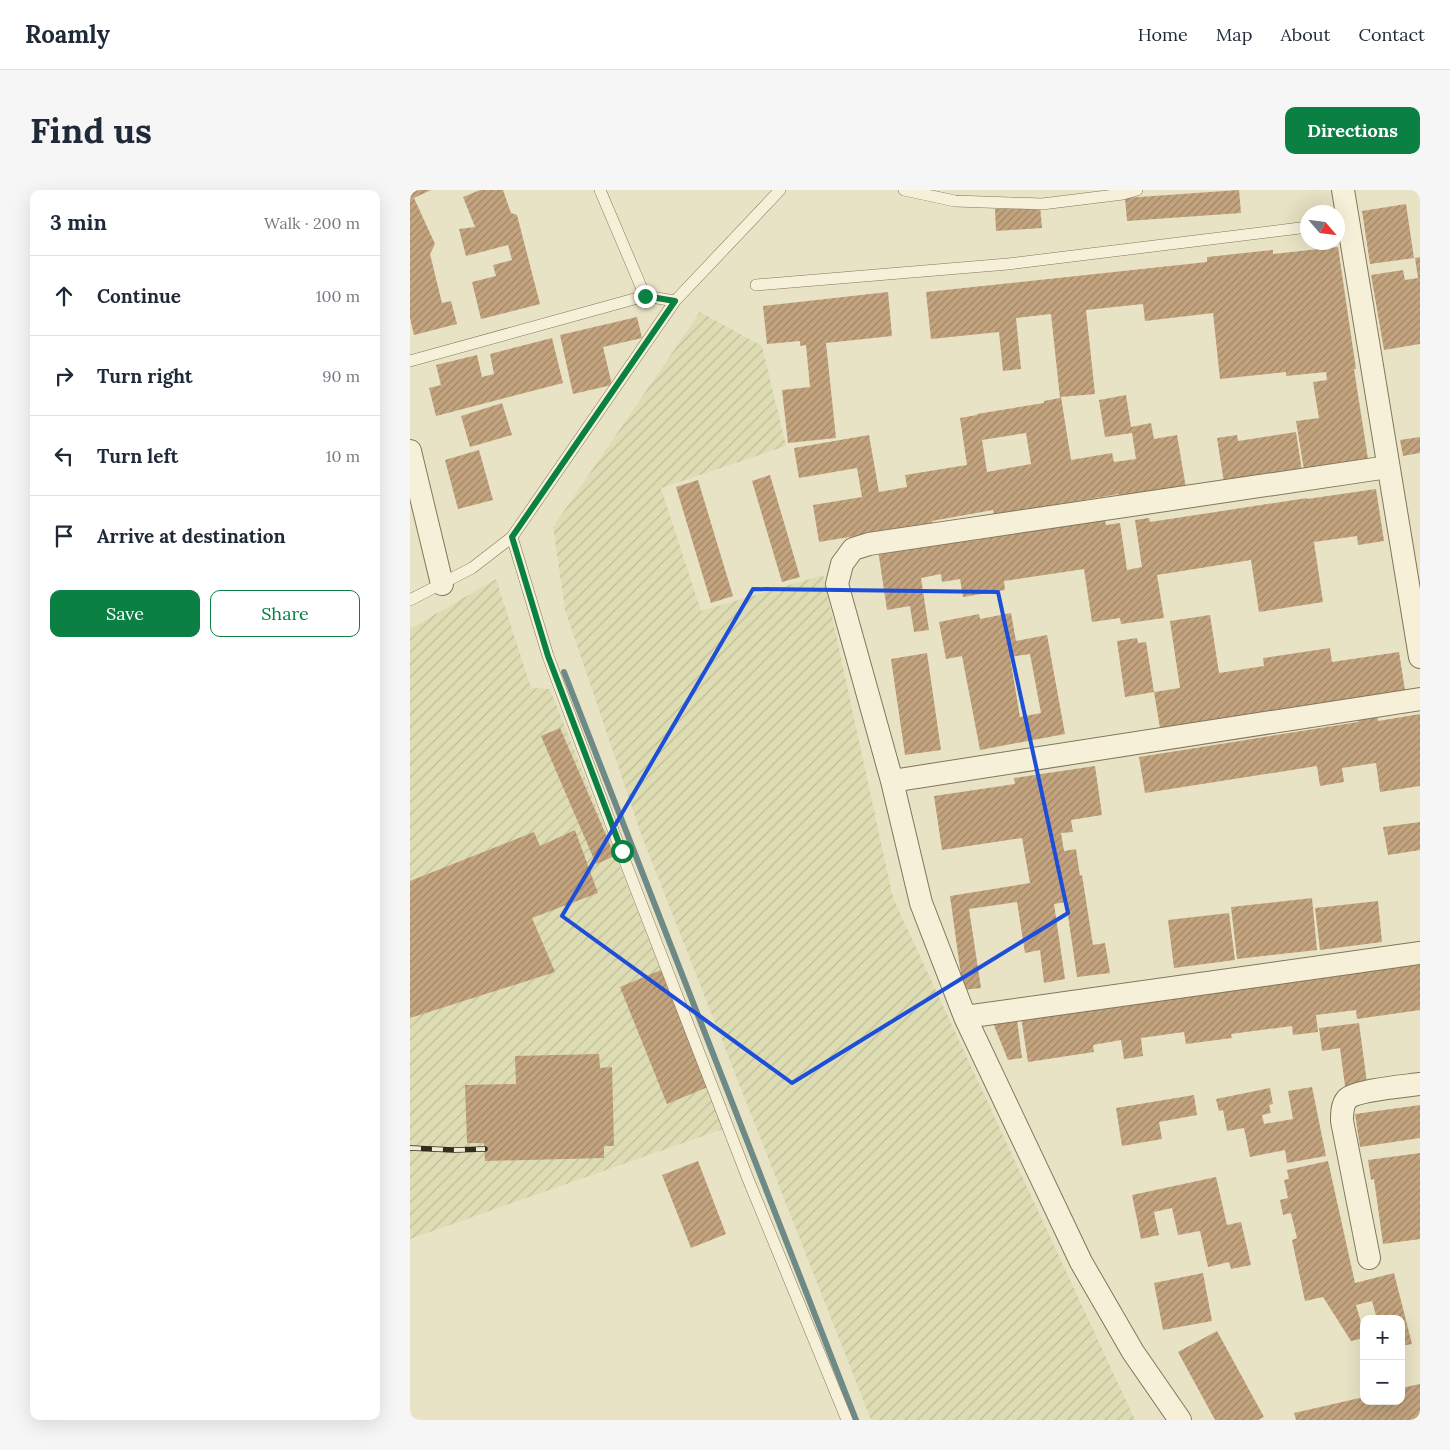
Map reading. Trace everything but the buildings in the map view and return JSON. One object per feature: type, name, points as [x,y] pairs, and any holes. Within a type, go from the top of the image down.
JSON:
[{"type":"street","points":[[1343,190],[1343,205]]},
{"type":"street","points":[[1345,233],[1388,467],[1420,658]]},
{"type":"street","points":[[410,451],[442,584]]},
{"type":"street","points":[[1180,1420],[1133,1352],[1081,1262],[965,1017],[921,903],[892,780],[837,584],[842,564],[853,549],[869,544],[1388,467]]},
{"type":"street","points":[[892,780],[1420,699]]},
{"type":"street","points":[[965,1017],[1420,953]]},
{"type":"street","points":[[1369,1258],[1342,1121],[1342,1109],[1347,1099],[1357,1093],[1420,1084]]},
{"type":"lane","points":[[600,190],[645,296]]},
{"type":"lane","points":[[410,600],[472,568],[512,537],[675,301],[780,190]]},
{"type":"lane","points":[[904,190],[943,194],[955,201],[1042,204],[1123,194],[1137,190]]},
{"type":"lane","points":[[756,284],[1008,264],[1300,228]]},
{"type":"lane","points":[[410,361],[645,296],[675,301]]},
{"type":"lane","points":[[512,537],[548,656],[748,1179],[847,1420]]},
{"type":"highlighted area","points":[[753,589],[998,592],[1068,913],[792,1083],[562,916]]},
{"type":"shaded area","points":[[700,312],[762,346],[786,446],[661,488],[701,611],[823,575],[893,898],[1135,1420],[871,1420],[641,834],[565,610],[553,527]]},
{"type":"shaded area","points":[[496,579],[531,688],[550,689],[723,1129],[410,1239],[410,629]]},
{"type":"waterway","points":[[564,672],[856,1420]]},
{"type":"railway","points":[[410,1148],[485,1149]]},
{"type":"route","points":[[622,851],[548,656],[512,537],[675,301],[645,296]]}]
